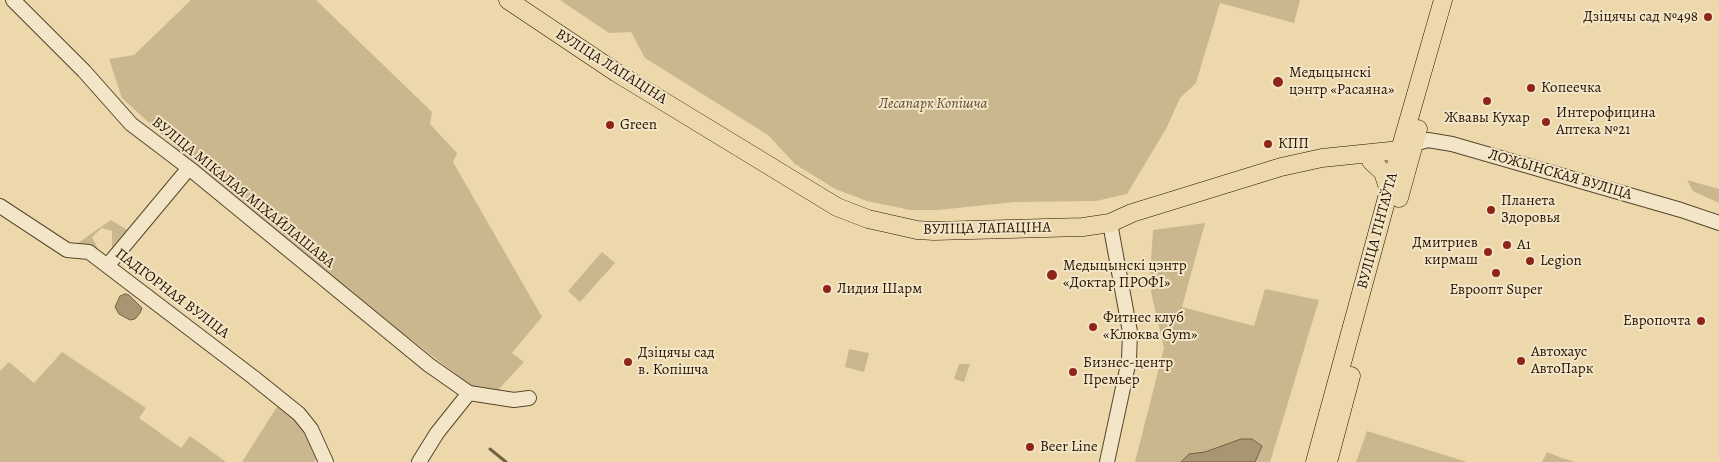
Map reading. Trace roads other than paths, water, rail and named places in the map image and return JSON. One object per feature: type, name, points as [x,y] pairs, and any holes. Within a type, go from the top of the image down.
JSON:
[{"type":"main road","name":"ВУЛІЦА ЛАПАЦІНА","points":[[508,0],[617,73],[837,207],[868,219],[904,227],[934,231],[1084,227],[1110,223],[1132,213],[1281,167],[1322,158],[1407,147]]},
{"type":"main road","name":"ВУЛІЦА ГІНТАЎТА","points":[[1328,462],[1443,0]]},
{"type":"main road","name":"ВУЛІЦА ГІНТАЎТА","points":[[1315,462],[1389,192],[1407,147],[1456,0]]},
{"type":"main road","points":[[1110,223],[1134,220],[1318,167],[1371,161],[1407,147]]},
{"type":"main road","points":[[1371,161],[1383,172],[1389,192]]},
{"type":"street","name":"ВУЛІЦА МІКАЛАЯ МІХАЙЛАШАВА","points":[[13,0],[84,71],[131,124],[189,168],[429,365],[469,393]]},
{"type":"street","name":"ЛОЖЫНСКАЯ ВУЛІЦА","points":[[1407,147],[1428,140],[1452,144],[1681,210],[1719,223]]},
{"type":"street","points":[[108,265],[189,168]]},
{"type":"street","name":"ПАДГОРНАЯ ВУЛІЦА","points":[[0,206],[67,250],[89,252],[261,383],[299,414],[311,429],[326,462]]},
{"type":"street","points":[[1107,462],[1129,360],[1130,332],[1110,223]]},
{"type":"street","points":[[418,462],[437,433],[469,393],[514,400],[529,398]]},
{"type":"waterway","points":[[490,449],[506,462]]},
{"type":"place","name":"Дзіцячы сад №498","points":[[1708,17]]},
{"type":"place","name":"Медыцынскі цэнтр «Расаяна»","points":[[1278,82]]},
{"type":"place","name":"Копеечка","points":[[1531,88]]},
{"type":"place","name":"Жвавы Кухар","points":[[1487,101]]},
{"type":"place","name":"Интерофицина Аптека №21","points":[[1546,122]]},
{"type":"place","name":"Green","points":[[610,125]]},
{"type":"place","name":"КПП","points":[[1268,144]]},
{"type":"place","name":"Планета Здоровья","points":[[1491,210]]},
{"type":"place","name":"A1","points":[[1507,245]]},
{"type":"place","name":"Дмитриев кирмаш","points":[[1488,252]]},
{"type":"place","name":"Legion","points":[[1530,261]]},
{"type":"place","name":"Евроопт Super","points":[[1496,273]]},
{"type":"place","name":"Медыцынскі цэнтр «Доктар ПРОФІ»","points":[[1052,275]]},
{"type":"place","name":"Лидия Шарм","points":[[827,289]]},
{"type":"place","name":"Европочта","points":[[1701,321]]},
{"type":"place","name":"Фитнес клуб «Клюква Gym»","points":[[1093,327]]},
{"type":"place","name":"Автохаус АвтоПарк","points":[[1521,361]]},
{"type":"place","name":"Дзіцячы сад в. Копішча","points":[[628,362]]},
{"type":"place","name":"Бизнес-центр Премьер","points":[[1073,372]]},
{"type":"place","name":"Beer Line","points":[[1030,447]]},
{"type":"park label","name":"Лесапарк Копішча","points":[[933,104]]}]
